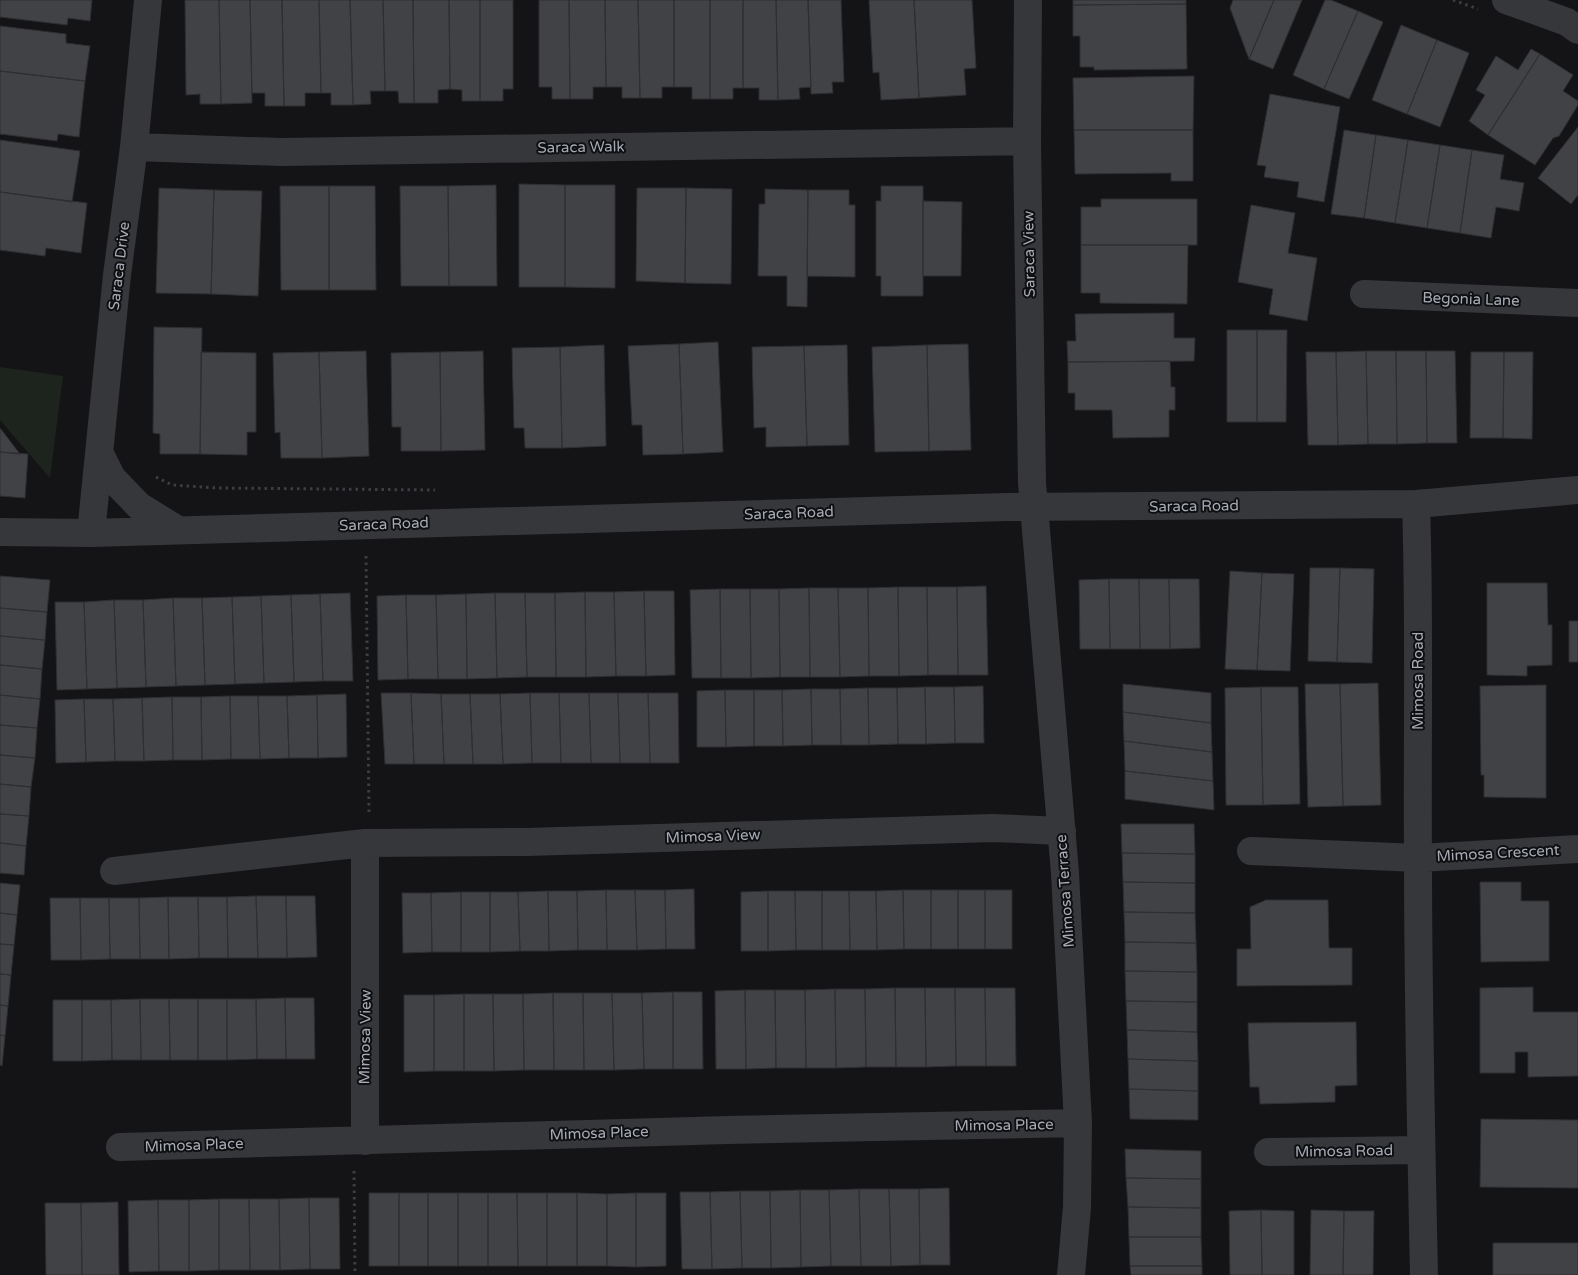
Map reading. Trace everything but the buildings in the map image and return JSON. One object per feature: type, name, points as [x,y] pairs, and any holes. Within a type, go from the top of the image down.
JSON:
[{"type":"street","name":"Saraca Drive","points":[[91,533],[117,275],[134,147],[148,0]]},
{"type":"street","name":"Saraca View","points":[[1028,0],[1027,141],[1033,507]]},
{"type":"street","points":[[1506,0],[1567,22],[1578,30]]},
{"type":"street","name":"Saraca Walk","points":[[134,147],[280,152],[1027,141]]},
{"type":"street","name":"Begonia Lane","points":[[1364,294],[1578,303]]},
{"type":"street","points":[[100,454],[112,478],[140,506],[178,530]]},
{"type":"street","name":"Saraca Road","points":[[0,532],[91,533],[1033,507],[1416,504],[1578,490]]},
{"type":"street","name":"Mimosa Road","points":[[1416,504],[1421,1150],[1424,1275]]},
{"type":"street","name":"Mimosa Terrace","points":[[1033,507],[1062,830],[1078,1124],[1076,1207],[1071,1275]]},
{"type":"street","name":"Mimosa View","points":[[114,871],[367,830],[527,842],[993,828],[1062,830]]},
{"type":"street","name":"Mimosa View","points":[[360,1153],[367,830]]},
{"type":"street","name":"Mimosa Crescent","points":[[1418,858],[1578,849]]},
{"type":"street","points":[[1251,851],[1418,858]]},
{"type":"street","name":"Mimosa Place","points":[[120,1147],[360,1153],[728,1130],[1078,1124]]},
{"type":"street","name":"Mimosa Road","points":[[1268,1152],[1421,1150]]},
{"type":"path","points":[[366,556],[367,830]]},
{"type":"path","points":[[355,1275],[360,1153]]},
{"type":"shaded area","points":[[0,367],[63,376],[50,478],[0,420]]}]
